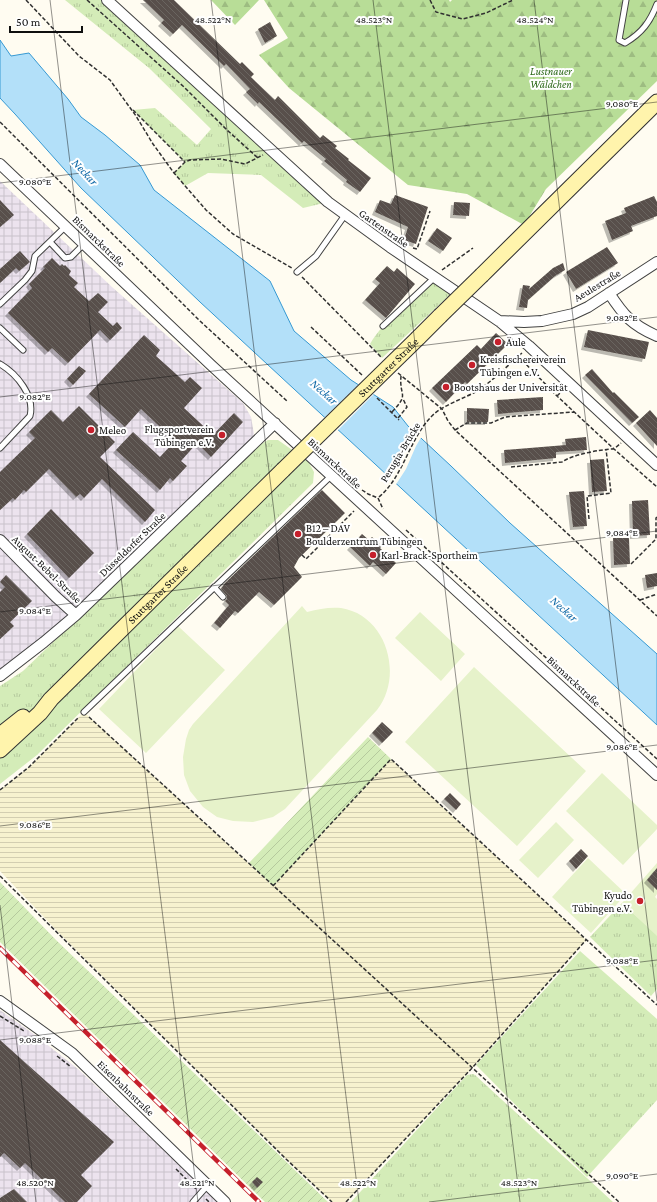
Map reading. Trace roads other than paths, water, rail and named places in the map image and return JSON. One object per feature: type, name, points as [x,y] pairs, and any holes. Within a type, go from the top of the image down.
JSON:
[{"type":"main road","name":"Stuttgarter Straße","points":[[0,750],[40,713],[51,699],[657,102]]},
{"type":"main road","name":"Stuttgarter Straße","points":[[0,735],[36,708],[51,699]]},
{"type":"street","name":"Gartenstraße","points":[[107,0],[328,202],[344,215],[434,278],[499,321],[529,346],[657,465]]},
{"type":"street","name":"Bismarckstraße","points":[[0,164],[211,365],[657,775]]},
{"type":"street","name":"Aeulestraße","points":[[499,321],[524,322],[550,320],[578,312],[657,262]]},
{"type":"street","points":[[609,293],[633,324],[657,336]]},
{"type":"street","name":"Düsseldorfer Straße","points":[[0,676],[76,615],[274,423]]},
{"type":"street","name":"August-Bebel-Straße","points":[[0,540],[56,597],[76,615]]},
{"type":"street","name":"Eisenbahnstraße","points":[[2,1006],[55,1040],[72,1053],[225,1202]]},
{"type":"lane","points":[[626,0],[624,18],[619,34],[619,40],[625,43],[637,36],[646,26],[657,4]]},
{"type":"lane","points":[[297,272],[316,256],[344,215]]},
{"type":"lane","points":[[0,304],[25,280],[32,270],[35,256],[66,226]]},
{"type":"lane","points":[[50,242],[65,258],[71,257],[84,244]]},
{"type":"lane","points":[[383,326],[434,278]]},
{"type":"lane","points":[[0,328],[23,350]]},
{"type":"lane","points":[[0,364],[6,368],[23,386],[27,394],[31,411],[30,416],[0,448]]},
{"type":"lane","points":[[84,712],[331,476]]},
{"type":"lane","points":[[214,587],[223,597]]},
{"type":"lane","points":[[193,1202],[208,1185]]},
{"type":"water","name":"Neckar","points":[[0,40],[11,56],[29,53],[68,99],[81,117],[140,165],[154,190],[270,281],[294,331],[351,380],[393,407],[408,426],[510,523],[657,654],[657,725],[200,302],[81,188],[0,98]]},
{"type":"railway","points":[[0,948],[259,1202]]},
{"type":"place","name":"Äule","points":[[498,342]]},
{"type":"place","name":"Kreisfischereiverein Tübingen e.V.","points":[[472,365]]},
{"type":"place","name":"Bootshaus der Universität","points":[[446,387]]},
{"type":"place","name":"Meleo","points":[[91,430]]},
{"type":"place","name":"Flugsportverein Tübingen e.V.","points":[[222,435]]},
{"type":"place","name":"B12 – DAV Boulderzentrum Tübingen","points":[[298,534]]},
{"type":"place","name":"Karl-Brack-Sportheim","points":[[373,555]]},
{"type":"place","name":"Kyudo Tübingen e.V.","points":[[640,901]]},
{"type":"park label","name":"Lustnauer Wäldchen","points":[[551,77]]}]
